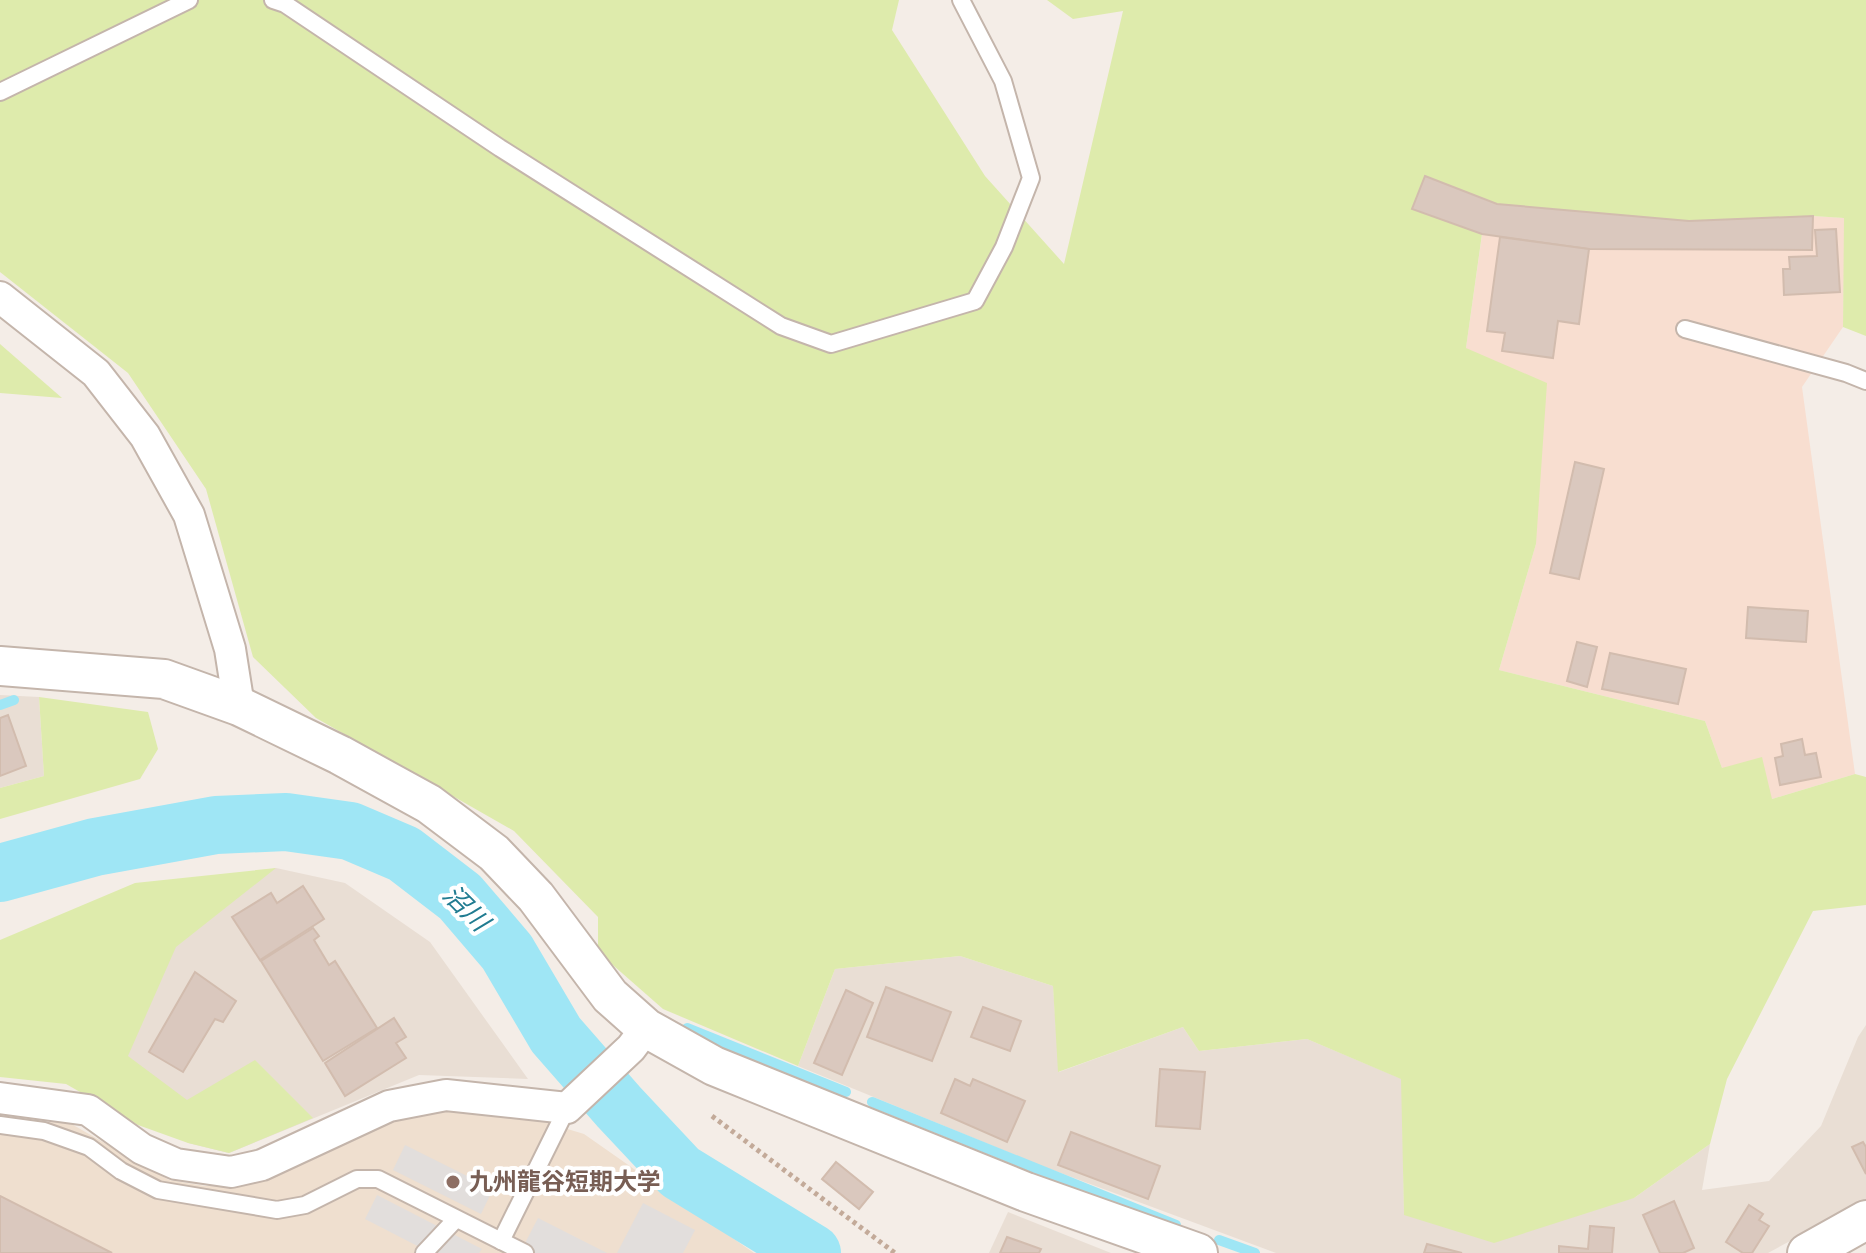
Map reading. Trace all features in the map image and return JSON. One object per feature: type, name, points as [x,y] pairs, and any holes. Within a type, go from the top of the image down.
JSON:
[{"type":"street","points":[[0,297],[96,373],[145,436],[189,515],[230,649],[239,706]]},
{"type":"street","points":[[0,666],[164,679],[239,706],[340,755],[429,804],[494,853],[536,897],[638,1038],[1026,1192],[1198,1253]]},
{"type":"street","points":[[0,1098],[88,1110],[142,1149],[176,1164],[231,1172],[262,1165],[355,1120],[403,1103],[446,1095],[567,1108],[638,1038]]},
{"type":"street","points":[[1807,1253],[1866,1220]]},
{"type":"lane","points":[[0,92],[189,0]]},
{"type":"lane","points":[[273,0],[285,4],[500,148],[781,326],[831,344],[975,301],[1004,247],[1031,178],[1003,81],[961,0]]},
{"type":"lane","points":[[1685,329],[1866,381]]},
{"type":"lane","points":[[501,1241],[567,1108]]},
{"type":"lane","points":[[0,1125],[44,1131],[89,1147],[121,1171],[158,1190],[277,1210],[305,1205],[357,1179],[378,1179],[525,1253]]},
{"type":"lane","points":[[424,1253],[456,1219]]},
{"type":"path","points":[[712,1116],[895,1253]]},
{"type":"shaded area","points":[[1425,176],[1497,204],[1689,221],[1813,216],[1845,218],[1843,327],[1802,387],[1855,774],[1772,799],[1722,768],[1705,721],[1499,670],[1536,544],[1466,348],[1482,235],[1412,209]]},
{"type":"shaded area","points":[[0,695],[39,697],[44,776],[0,788]]},
{"type":"shaded area","points":[[276,868],[345,883],[430,942],[528,1079],[419,1075],[229,1153],[188,1143],[75,1068],[127,905]]},
{"type":"shaded area","points":[[960,956],[1053,986],[1059,1072],[1183,1027],[1199,1051],[1307,1039],[1402,1079],[1404,1215],[1634,1198],[1710,1144],[1702,1190],[1769,1181],[1821,1126],[1858,1037],[1866,1025],[1866,1200],[1768,1253],[1276,1253],[1039,1165],[798,1066],[835,969]]},
{"type":"shaded area","name":"九州龍谷短期大学","points":[[450,1108],[505,1110],[584,1134],[754,1253],[0,1253],[0,1116],[68,1122],[169,1180],[205,1186],[247,1184],[271,1176],[349,1136],[415,1111]]},
{"type":"shaded area","points":[[405,1145],[493,1189],[481,1214],[393,1170]]},
{"type":"shaded area","points":[[377,1195],[482,1249],[479,1253],[431,1253],[365,1219]]},
{"type":"shaded area","points":[[643,1203],[695,1230],[683,1253],[617,1253]]},
{"type":"shaded area","points":[[1008,1212],[1111,1253],[989,1253]]},
{"type":"shaded area","points":[[538,1218],[607,1253],[520,1253]]},
{"type":"green space","points":[[0,0],[899,0],[892,30],[985,176],[1064,264],[1123,11],[1073,19],[1047,0],[1866,0],[1866,336],[1843,327],[1844,218],[1813,216],[1689,221],[1497,204],[1426,176],[1413,208],[1482,234],[1466,348],[1547,383],[1536,544],[1499,670],[1705,721],[1722,768],[1762,757],[1772,799],[1855,774],[1866,777],[1866,905],[1813,911],[1727,1079],[1710,1144],[1634,1198],[1494,1243],[1404,1215],[1401,1079],[1307,1039],[1199,1051],[1183,1027],[1058,1072],[1053,986],[960,956],[835,969],[798,1066],[663,1009],[598,952],[598,917],[514,831],[316,718],[253,657],[206,489],[128,373],[0,272]]},
{"type":"green space","points":[[0,344],[62,398],[0,393]]},
{"type":"green space","points":[[39,697],[148,712],[158,749],[140,779],[0,819],[0,788],[44,776]]},
{"type":"green space","points":[[276,868],[176,947],[128,1056],[187,1100],[255,1060],[313,1118],[229,1153],[188,1143],[138,1125],[66,1084],[0,1077],[0,940],[135,883]]},
{"type":"building","points":[[1425,176],[1497,204],[1689,221],[1813,216],[1812,250],[1589,249],[1482,234],[1412,209]]},
{"type":"building","points":[[1836,229],[1840,292],[1784,295],[1783,269],[1790,269],[1789,257],[1817,256],[1815,230]]},
{"type":"building","points":[[1500,237],[1589,249],[1579,324],[1558,321],[1553,358],[1502,351],[1505,333],[1487,331]]},
{"type":"building","points":[[1575,462],[1604,469],[1579,579],[1550,573]]},
{"type":"building","points":[[1748,607],[1808,611],[1806,642],[1746,638]]},
{"type":"building","points":[[1577,642],[1597,647],[1587,687],[1567,681]]},
{"type":"building","points":[[1610,653],[1686,669],[1678,704],[1602,689]]},
{"type":"building","points":[[8,715],[26,766],[0,776],[0,718]]},
{"type":"building","points":[[1802,739],[1805,755],[1816,753],[1821,777],[1780,785],[1775,758],[1783,756],[1781,744]]},
{"type":"building","points":[[303,886],[324,919],[260,960],[232,917],[271,893],[277,903]]},
{"type":"building","points":[[313,928],[319,936],[314,940],[329,965],[335,961],[377,1028],[323,1061],[261,961]]},
{"type":"building","points":[[195,972],[236,1001],[223,1022],[215,1019],[183,1072],[149,1052]]},
{"type":"building","points":[[886,987],[951,1012],[932,1061],[867,1037]]},
{"type":"building","points":[[846,990],[873,1003],[842,1075],[814,1063]]},
{"type":"building","points":[[983,1007],[1021,1021],[1010,1051],[971,1037]]},
{"type":"building","points":[[394,1018],[406,1037],[396,1043],[406,1058],[345,1096],[325,1063]]},
{"type":"building","points":[[1160,1069],[1205,1072],[1200,1129],[1156,1126]]},
{"type":"building","points":[[955,1079],[970,1086],[973,1079],[1025,1101],[1007,1142],[941,1113]]},
{"type":"building","points":[[1071,1132],[1160,1166],[1148,1199],[1058,1165]]},
{"type":"building","points":[[1863,1142],[1866,1147],[1866,1174],[1852,1147]]},
{"type":"building","points":[[836,1162],[873,1192],[859,1209],[822,1179]]},
{"type":"building","points":[[0,1196],[112,1253],[0,1253]]},
{"type":"building","points":[[1674,1201],[1694,1248],[1683,1253],[1660,1253],[1643,1215]]},
{"type":"building","points":[[1749,1205],[1763,1214],[1759,1220],[1769,1226],[1752,1253],[1743,1253],[1726,1242]]},
{"type":"building","points":[[1590,1226],[1614,1228],[1612,1253],[1559,1253],[1559,1246],[1588,1249]]},
{"type":"building","points":[[1007,1237],[1041,1249],[1039,1253],[1000,1253]]},
{"type":"building","points":[[1427,1244],[1462,1253],[1424,1253]]},
{"type":"waterway","points":[[0,705],[14,700]]},
{"type":"waterway","name":"沼川","points":[[0,873],[95,847],[216,825],[286,822],[350,831],[404,854],[460,897],[507,952],[556,1035],[680,1172],[812,1253]]},
{"type":"waterway","points":[[687,1028],[846,1092]]},
{"type":"waterway","points":[[872,1102],[1176,1225]]},
{"type":"waterway","points":[[1219,1240],[1255,1253]]},
{"type":"place","name":"九州龍谷短期大学","points":[[453,1182]]}]
